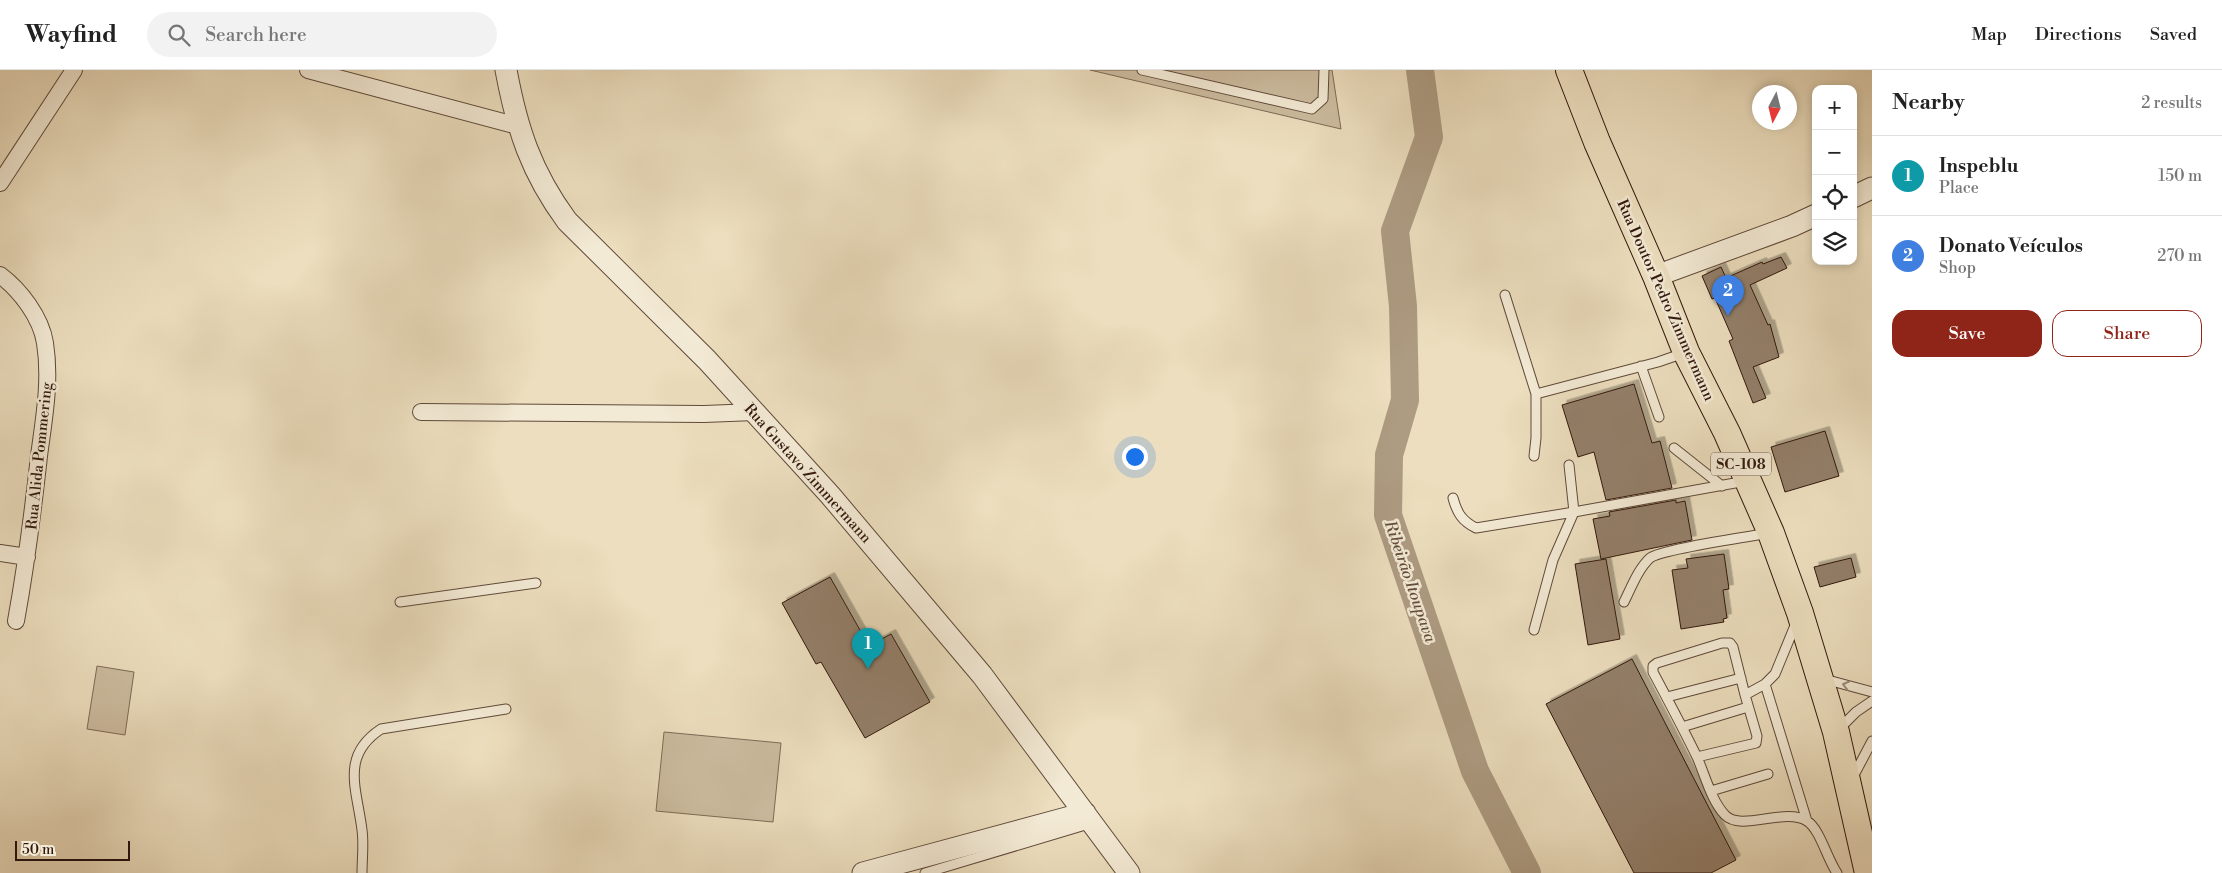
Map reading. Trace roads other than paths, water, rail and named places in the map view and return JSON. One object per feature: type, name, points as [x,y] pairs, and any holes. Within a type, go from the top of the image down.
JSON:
[{"type":"main road","name":"Rua Doutor Pedro Zimmermann","points":[[1570,70],[1597,142],[1656,276],[1686,352],[1749,480],[1771,533],[1800,613],[1836,732],[1868,873]]},
{"type":"street","points":[[0,183],[74,70]]},
{"type":"street","points":[[308,70],[518,126]]},
{"type":"street","name":"Rua Gustavo Zimmermann","points":[[506,70],[518,126],[540,180],[567,221],[707,360],[830,494],[982,675],[1129,873]]},
{"type":"street","points":[[1857,195],[1872,188]]},
{"type":"street","points":[[1656,276],[1812,217]]},
{"type":"street","name":"Rua Alida Pommering","points":[[0,275],[14,285],[34,316],[45,341],[48,382],[27,557],[16,621]]},
{"type":"street","points":[[422,412],[694,414],[755,412]]},
{"type":"street","points":[[0,553],[27,557]]},
{"type":"street","points":[[863,873],[1089,818]]},
{"type":"lane","points":[[1142,70],[1312,109],[1323,99],[1324,70]]},
{"type":"lane","points":[[1505,295],[1536,394],[1534,456]]},
{"type":"lane","points":[[1536,394],[1686,352]]},
{"type":"lane","points":[[1641,366],[1659,417]]},
{"type":"lane","points":[[1674,448],[1722,486]]},
{"type":"lane","points":[[1534,630],[1553,560],[1574,512],[1568,465]]},
{"type":"lane","points":[[1453,498],[1457,511],[1465,522],[1476,528],[1749,480]]},
{"type":"lane","points":[[1624,602],[1642,568],[1653,556],[1696,546],[1771,533]]},
{"type":"lane","points":[[400,602],[536,583]]},
{"type":"lane","points":[[1745,695],[1765,684],[1775,674],[1790,642],[1800,613]]},
{"type":"lane","points":[[1696,757],[1756,743],[1757,736],[1732,645],[1722,643],[1656,663],[1653,666],[1653,672],[1682,727],[1711,791],[1726,815],[1734,821],[1795,817],[1807,821]]},
{"type":"lane","points":[[1667,697],[1741,678]]},
{"type":"lane","points":[[1820,678],[1872,692]]},
{"type":"lane","points":[[1765,684],[1807,821],[1816,832],[1829,862],[1837,873]]},
{"type":"lane","points":[[1836,732],[1856,712],[1872,701]]},
{"type":"lane","points":[[1682,727],[1748,707]]},
{"type":"lane","points":[[362,873],[363,832],[353,775],[355,758],[370,736],[381,729],[506,709]]},
{"type":"lane","points":[[1848,786],[1872,741]]},
{"type":"lane","points":[[1711,791],[1768,774]]},
{"type":"lane","points":[[925,873],[1089,818]]},
{"type":"waterway","name":"Ribeirão Itoupava","points":[[1420,70],[1429,137],[1395,231],[1403,306],[1405,400],[1389,455],[1388,515],[1475,771],[1527,873]]},
{"type":"place","name":"Donato Veículos","points":[[1728,316]]},
{"type":"place","name":"Inspeblu","points":[[868,669]]}]
